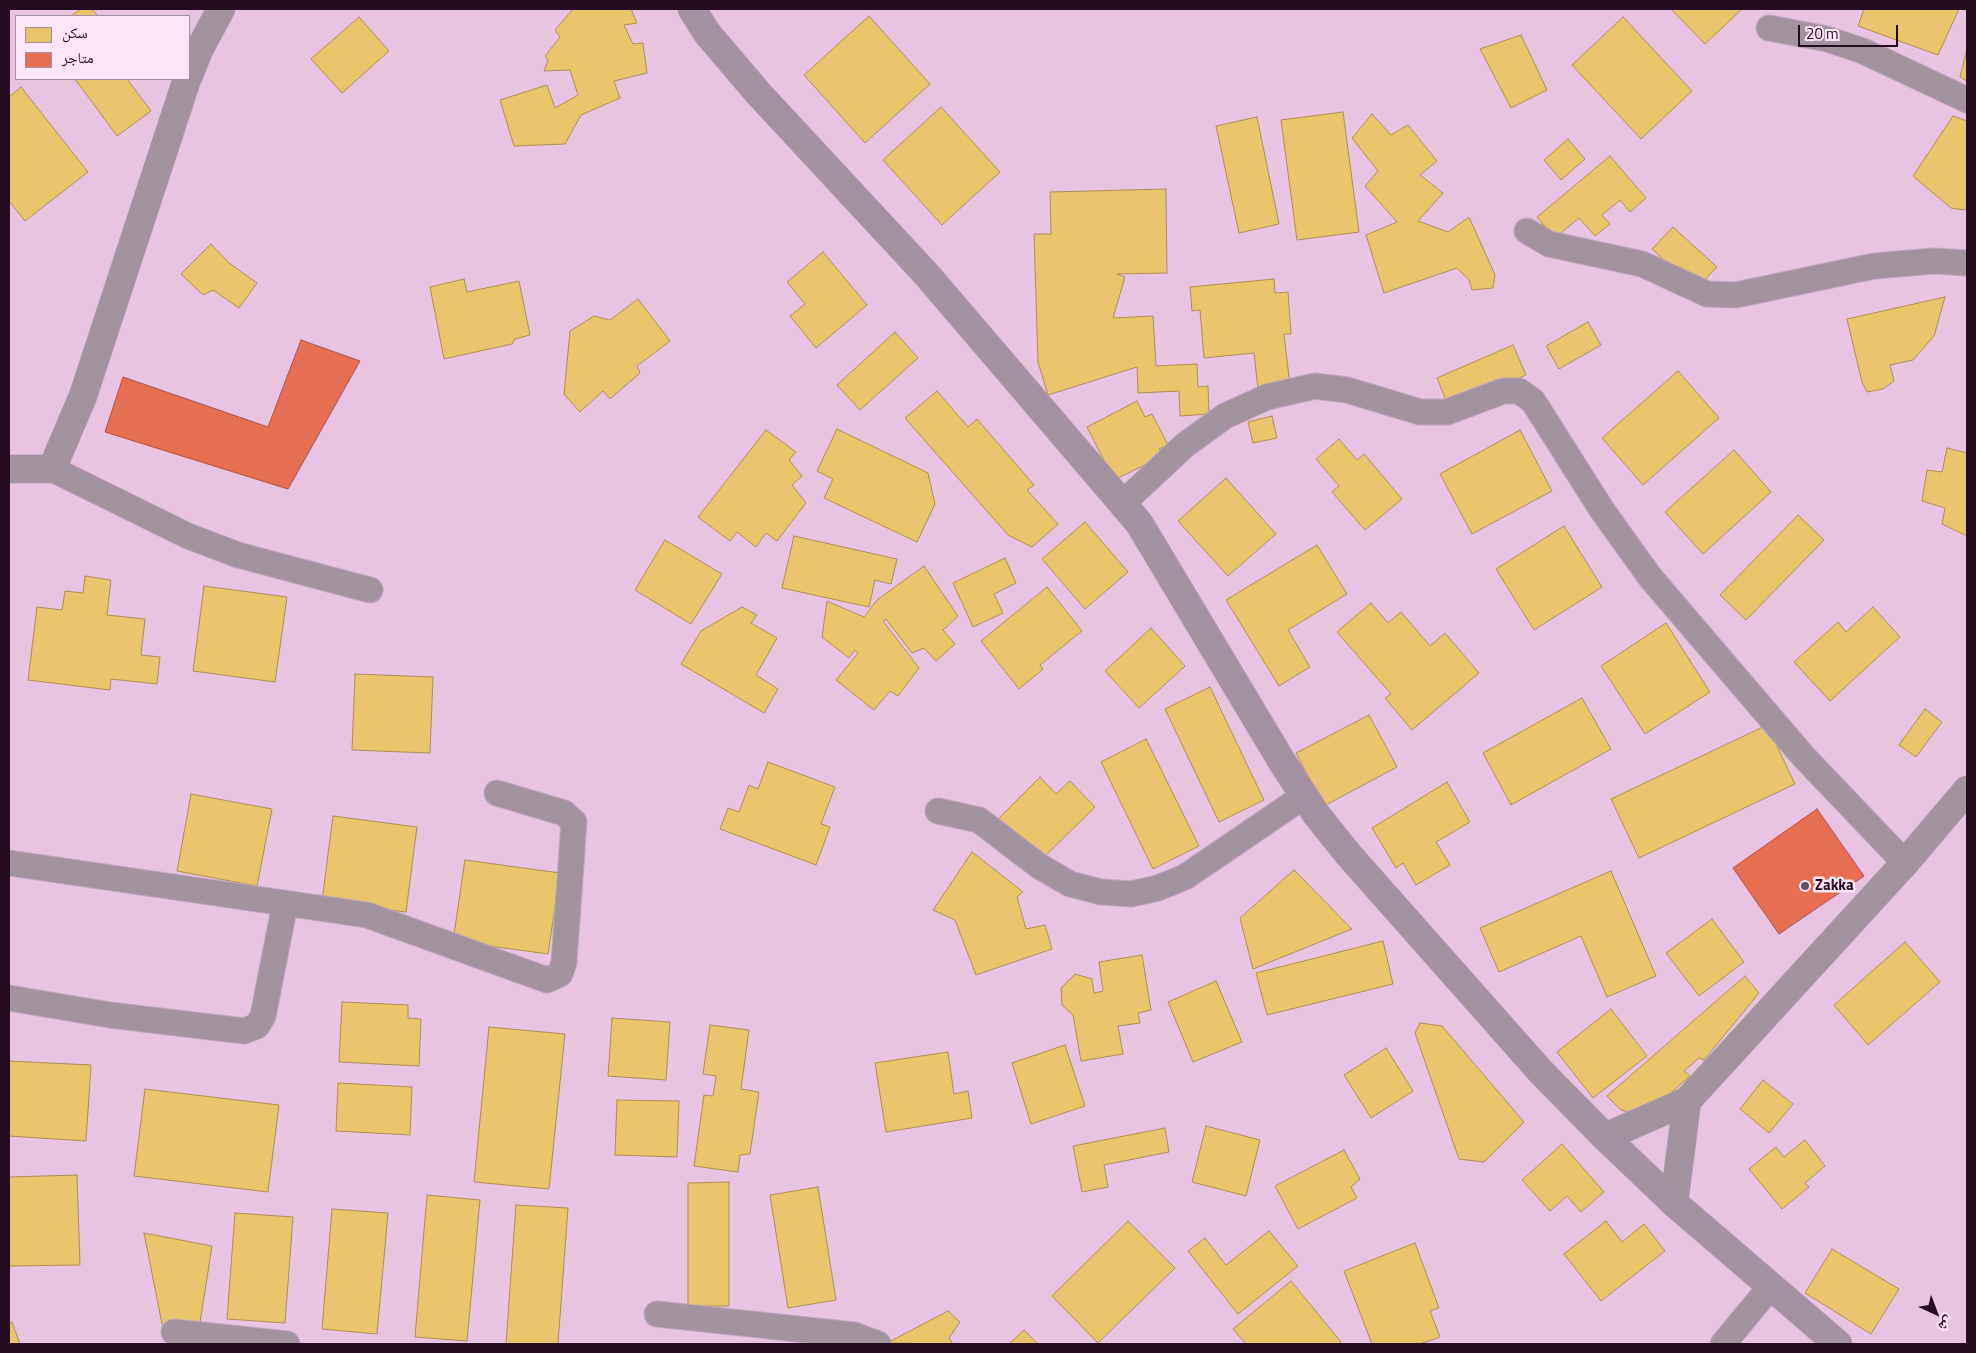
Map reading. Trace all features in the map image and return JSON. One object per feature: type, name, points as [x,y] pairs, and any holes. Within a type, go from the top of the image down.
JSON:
[{"type":"main road","points":[[692,9],[707,33],[758,93],[927,275],[1139,523],[1304,796],[1316,814],[1355,861],[1541,1072],[1605,1137],[1674,1203],[1838,1344]]},
{"type":"street","points":[[190,72],[199,50],[222,9]]},
{"type":"street","points":[[1769,28],[1827,39],[1863,51],[1967,100]]},
{"type":"street","points":[[52,468],[83,396],[187,80]]},
{"type":"street","points":[[1527,231],[1548,244],[1642,264],[1707,294],[1736,295],[1874,266],[1934,261],[1967,264]]},
{"type":"street","points":[[1123,503],[1185,445],[1225,416],[1267,397],[1315,386],[1347,390],[1420,412],[1447,412],[1503,391],[1520,391],[1533,401],[1602,510],[1650,577],[1803,756],[1905,863]]},
{"type":"street","points":[[9,469],[52,468],[188,536],[238,555],[370,590]]},
{"type":"street","points":[[1605,1137],[1687,1101],[1905,863],[1967,790]]},
{"type":"street","points":[[9,863],[367,915],[547,980],[560,974],[564,962],[575,839],[574,822],[564,812],[497,793]]},
{"type":"street","points":[[938,811],[979,820],[1039,866],[1070,884],[1101,892],[1131,894],[1158,888],[1184,877],[1304,796]]},
{"type":"street","points":[[9,998],[110,1015],[244,1031],[257,1026],[263,1016],[285,904]]},
{"type":"street","points":[[1674,1203],[1687,1101]]},
{"type":"street","points":[[1723,1344],[1771,1286]]},
{"type":"street","points":[[657,1314],[854,1334],[878,1344]]},
{"type":"street","points":[[174,1332],[286,1344]]},
{"type":"building: سكن","points":[[81,9],[92,9],[97,15],[72,15]]},
{"type":"building: سكن","points":[[573,9],[631,9],[637,23],[624,25],[633,44],[643,43],[647,73],[614,81],[620,98],[581,115],[565,144],[514,146],[500,100],[547,85],[555,108],[578,95],[570,70],[544,71],[548,60],[545,56],[560,37],[555,30]]},
{"type":"building: سكن","points":[[1671,9],[1742,9],[1705,44]]},
{"type":"building: سكن","points":[[1864,9],[1959,9],[1938,55],[1858,26]]},
{"type":"building: سكن","points":[[869,16],[930,84],[865,143],[804,75]]},
{"type":"building: سكن","points":[[359,17],[389,51],[342,93],[311,59]]},
{"type":"building: سكن","points":[[1623,17],[1692,91],[1641,139],[1572,65]]},
{"type":"building: سكن","points":[[1521,35],[1547,90],[1511,108],[1480,49]]},
{"type":"building: سكن","points":[[1967,49],[1967,81],[1960,77]]},
{"type":"building: سكن","points":[[76,80],[128,80],[151,111],[117,136]]},
{"type":"building: سكن","points":[[21,87],[88,172],[25,221],[9,201],[9,97]]},
{"type":"building: سكن","points":[[941,107],[1000,172],[942,225],[883,160]]},
{"type":"building: سكن","points":[[1343,112],[1359,232],[1297,240],[1281,120]]},
{"type":"building: سكن","points":[[1372,114],[1391,135],[1408,125],[1437,161],[1420,175],[1443,193],[1418,221],[1448,232],[1469,217],[1495,275],[1493,288],[1472,290],[1469,280],[1457,268],[1384,293],[1366,235],[1397,222],[1365,186],[1378,171],[1352,138]]},
{"type":"building: سكن","points":[[1953,116],[1967,121],[1967,208],[1964,210],[1951,208],[1913,176]]},
{"type":"building: سكن","points":[[1257,117],[1279,224],[1239,233],[1216,126]]},
{"type":"building: سكن","points":[[1568,139],[1585,159],[1561,180],[1544,160]]},
{"type":"building: سكن","points":[[1610,156],[1646,198],[1630,212],[1620,200],[1602,215],[1610,224],[1595,236],[1579,218],[1555,238],[1537,217]]},
{"type":"building: سكن","points":[[1166,189],[1167,273],[1117,274],[1125,277],[1113,318],[1153,316],[1156,366],[1197,364],[1198,387],[1208,386],[1209,414],[1180,416],[1179,391],[1138,393],[1137,367],[1048,395],[1038,362],[1034,234],[1051,234],[1050,192]]},
{"type":"building: سكن","points":[[1673,227],[1717,267],[1696,289],[1652,249]]},
{"type":"building: سكن","points":[[211,244],[229,263],[257,283],[239,308],[213,290],[203,295],[181,274]]},
{"type":"building: سكن","points":[[823,252],[867,305],[816,348],[790,316],[805,304],[787,282]]},
{"type":"building: سكن","points":[[464,279],[467,292],[519,281],[530,335],[515,339],[512,344],[444,359],[430,287]]},
{"type":"building: سكن","points":[[1274,279],[1275,293],[1288,292],[1291,334],[1284,334],[1290,386],[1258,389],[1254,353],[1204,358],[1200,310],[1192,311],[1190,287]]},
{"type":"building: سكن","points":[[1945,297],[1934,336],[1913,360],[1890,365],[1894,381],[1883,389],[1867,392],[1862,382],[1847,319]]},
{"type":"building: سكن","points":[[638,299],[670,341],[637,366],[640,373],[610,399],[603,391],[580,412],[564,394],[570,331],[594,316],[610,320]]},
{"type":"building: سكن","points":[[1588,322],[1601,345],[1559,369],[1546,346]]},
{"type":"building: سكن","points":[[895,332],[918,358],[860,410],[837,385]]},
{"type":"building: سكن","points":[[1513,345],[1526,375],[1449,408],[1437,378]]},
{"type":"building: سكن","points":[[1678,371],[1719,418],[1643,485],[1602,438]]},
{"type":"building: سكن","points":[[937,391],[968,427],[977,419],[1034,485],[1027,490],[1058,524],[1032,547],[1008,535],[905,418]]},
{"type":"building: سكن","points":[[1137,401],[1145,417],[1152,414],[1168,445],[1159,449],[1163,456],[1114,480],[1087,427]]},
{"type":"building: سكن","points":[[1272,416],[1277,438],[1253,443],[1248,422]]},
{"type":"building: سكن","points":[[837,429],[928,473],[935,504],[917,542],[824,498],[833,479],[817,471]]},
{"type":"building: سكن","points":[[766,430],[796,452],[789,460],[802,476],[792,485],[806,503],[777,541],[766,533],[756,547],[737,532],[730,541],[698,517]]},
{"type":"building: سكن","points":[[1520,430],[1552,491],[1472,534],[1440,474]]},
{"type":"building: سكن","points":[[1339,439],[1357,460],[1364,454],[1402,499],[1365,530],[1332,492],[1339,486],[1316,459]]},
{"type":"building: سكن","points":[[1947,448],[1967,453],[1967,536],[1942,524],[1945,508],[1922,501],[1927,470],[1942,472]]},
{"type":"building: سكن","points":[[1734,450],[1771,492],[1703,554],[1665,512]]},
{"type":"building: سكن","points":[[1226,478],[1276,534],[1228,576],[1178,521]]},
{"type":"building: سكن","points":[[1798,515],[1824,540],[1746,620],[1720,595]]},
{"type":"building: سكن","points":[[1085,522],[1128,572],[1085,609],[1042,559]]},
{"type":"building: سكن","points":[[1564,526],[1602,587],[1534,630],[1496,569]]},
{"type":"building: سكن","points":[[794,536],[897,559],[891,584],[875,580],[869,607],[782,588]]},
{"type":"building: سكن","points":[[665,540],[722,574],[691,624],[635,590]]},
{"type":"building: سكن","points":[[1317,545],[1347,594],[1288,630],[1310,667],[1279,686],[1226,600]]},
{"type":"building: سكن","points":[[1005,558],[1016,583],[994,594],[1003,613],[973,627],[953,583]]},
{"type":"building: سكن","points":[[924,566],[958,616],[943,630],[955,644],[936,661],[924,648],[912,653],[886,619],[883,621],[919,668],[898,696],[890,691],[874,710],[836,680],[858,653],[855,650],[849,658],[822,637],[827,601],[864,617],[877,600]]},
{"type":"building: سكن","points":[[85,576],[111,580],[107,615],[145,619],[141,655],[160,657],[157,684],[111,679],[110,690],[28,680],[37,607],[62,610],[65,591],[83,593]]},
{"type":"building: سكن","points":[[204,586],[287,597],[275,682],[193,671]]},
{"type":"building: سكن","points":[[1047,587],[1082,631],[1040,665],[1043,669],[1019,689],[981,641]]},
{"type":"building: سكن","points":[[1371,603],[1388,623],[1401,612],[1430,646],[1445,633],[1479,673],[1412,730],[1385,698],[1391,694],[1337,632]]},
{"type":"building: سكن","points":[[742,607],[757,615],[751,623],[777,638],[756,675],[778,689],[764,713],[681,664],[701,631]]},
{"type":"building: سكن","points":[[1873,607],[1900,637],[1830,701],[1794,662],[1838,622],[1846,632]]},
{"type":"building: سكن","points":[[1666,623],[1710,692],[1645,734],[1601,666]]},
{"type":"building: سكن","points":[[1151,628],[1185,666],[1139,708],[1105,671]]},
{"type":"building: سكن","points":[[355,674],[433,677],[430,753],[352,750]]},
{"type":"building: سكن","points":[[1210,687],[1264,800],[1219,822],[1165,709]]},
{"type":"building: سكن","points":[[1582,698],[1611,749],[1511,805],[1483,753]]},
{"type":"building: سكن","points":[[1925,709],[1942,722],[1916,757],[1899,745]]},
{"type":"building: سكن","points":[[1369,715],[1397,767],[1324,806],[1296,753]]},
{"type":"building: سكن","points":[[1767,725],[1795,784],[1639,858],[1611,799]]},
{"type":"building: سكن","points":[[1146,739],[1199,846],[1153,869],[1101,762]]},
{"type":"building: سكن","points":[[768,762],[835,787],[821,824],[830,827],[816,865],[720,829],[728,808],[739,812],[749,785],[758,789]]},
{"type":"building: سكن","points":[[1040,777],[1056,794],[1070,781],[1095,807],[1040,861],[998,819]]},
{"type":"building: سكن","points":[[1447,782],[1470,822],[1436,842],[1450,865],[1416,885],[1403,863],[1396,868],[1372,828]]},
{"type":"building: سكن","points":[[191,794],[272,809],[257,886],[177,871]]},
{"type":"building: سكن","points":[[333,816],[417,827],[406,912],[322,901]]},
{"type":"building: سكن","points":[[972,852],[1023,892],[1017,897],[1026,929],[1045,925],[1052,949],[976,975],[955,920],[933,910]]},
{"type":"building: سكن","points":[[465,860],[560,873],[548,954],[453,941]]},
{"type":"building: سكن","points":[[1294,870],[1352,929],[1253,969],[1240,918]]},
{"type":"building: سكن","points":[[1611,871],[1656,976],[1607,997],[1581,936],[1499,972],[1480,928]]},
{"type":"building: سكن","points":[[1712,919],[1744,962],[1699,996],[1666,953]]},
{"type":"building: سكن","points":[[1383,941],[1393,984],[1267,1015],[1256,973]]},
{"type":"building: سكن","points":[[1905,942],[1940,982],[1868,1045],[1834,1005]]},
{"type":"building: سكن","points":[[1142,955],[1151,1010],[1138,1013],[1140,1023],[1118,1026],[1123,1054],[1081,1061],[1073,1015],[1062,1005],[1061,988],[1075,974],[1092,979],[1094,993],[1103,991],[1099,962]]},
{"type":"building: سكن","points":[[1745,976],[1759,993],[1704,1060],[1699,1058],[1684,1071],[1690,1076],[1645,1116],[1621,1110],[1607,1096]]},
{"type":"building: سكن","points":[[1216,981],[1242,1042],[1193,1062],[1168,1002]]},
{"type":"building: سكن","points":[[342,1002],[408,1005],[408,1018],[421,1019],[419,1066],[339,1062]]},
{"type":"building: سكن","points":[[1611,1009],[1647,1056],[1593,1098],[1557,1052]]},
{"type":"building: سكن","points":[[612,1018],[670,1022],[666,1080],[608,1076]]},
{"type":"building: سكن","points":[[1420,1023],[1442,1026],[1524,1122],[1484,1162],[1459,1159],[1415,1033]]},
{"type":"building: سكن","points":[[710,1025],[749,1030],[741,1089],[759,1092],[750,1154],[740,1155],[738,1172],[694,1166],[704,1095],[713,1096],[716,1076],[703,1074]]},
{"type":"building: سكن","points":[[489,1027],[565,1034],[549,1189],[474,1182]]},
{"type":"building: سكن","points":[[1065,1045],[1085,1106],[1031,1124],[1012,1063]]},
{"type":"building: سكن","points":[[1386,1048],[1413,1091],[1371,1118],[1344,1075]]},
{"type":"building: سكن","points":[[948,1052],[954,1094],[968,1091],[972,1118],[886,1132],[875,1063]]},
{"type":"building: سكن","points":[[9,1061],[91,1065],[86,1141],[9,1136]]},
{"type":"building: سكن","points":[[1763,1080],[1793,1104],[1769,1133],[1740,1109]]},
{"type":"building: سكن","points":[[338,1083],[412,1087],[410,1135],[336,1131]]},
{"type":"building: سكن","points":[[145,1089],[279,1105],[268,1192],[134,1176]]},
{"type":"building: سكن","points":[[617,1100],[679,1101],[677,1157],[615,1155]]},
{"type":"building: سكن","points":[[1206,1126],[1260,1140],[1246,1196],[1192,1182]]},
{"type":"building: سكن","points":[[1165,1128],[1169,1152],[1104,1165],[1108,1187],[1082,1192],[1073,1146]]},
{"type":"building: سكن","points":[[1805,1140],[1825,1166],[1805,1183],[1809,1187],[1782,1209],[1749,1169],[1776,1147],[1784,1157]]},
{"type":"building: سكن","points":[[1562,1144],[1604,1192],[1581,1212],[1567,1196],[1550,1211],[1522,1180]]},
{"type":"building: سكن","points":[[1344,1150],[1360,1179],[1351,1187],[1357,1198],[1298,1229],[1275,1186]]},
{"type":"building: سكن","points":[[77,1175],[80,1265],[9,1266],[9,1177]]},
{"type":"building: سكن","points":[[729,1182],[729,1306],[688,1306],[688,1183]]},
{"type":"building: سكن","points":[[818,1187],[836,1300],[788,1308],[770,1195]]},
{"type":"building: سكن","points":[[427,1195],[480,1200],[467,1341],[415,1337]]},
{"type":"building: سكن","points":[[516,1205],[568,1208],[558,1344],[506,1344]]},
{"type":"building: سكن","points":[[332,1209],[388,1213],[377,1334],[322,1329]]},
{"type":"building: سكن","points":[[235,1213],[293,1217],[285,1323],[227,1319]]},
{"type":"building: سكن","points":[[1128,1221],[1175,1268],[1098,1343],[1052,1296]]},
{"type":"building: سكن","points":[[1606,1221],[1622,1242],[1644,1224],[1665,1251],[1601,1301],[1564,1254]]},
{"type":"building: سكن","points":[[1269,1231],[1298,1266],[1238,1314],[1188,1251],[1205,1238],[1226,1265]]},
{"type":"building: سكن","points":[[144,1233],[212,1246],[199,1329],[162,1324]]},
{"type":"building: سكن","points":[[1415,1243],[1439,1308],[1430,1311],[1440,1337],[1420,1344],[1372,1344],[1344,1271]]},
{"type":"building: سكن","points":[[1832,1249],[1899,1289],[1871,1334],[1805,1293]]},
{"type":"building: سكن","points":[[1291,1281],[1341,1342],[1339,1344],[1246,1344],[1233,1329]]},
{"type":"building: سكن","points":[[948,1311],[960,1322],[949,1338],[953,1344],[887,1343]]},
{"type":"building: سكن","points":[[12,1322],[20,1344],[9,1344],[9,1324]]},
{"type":"building: سكن","points":[[1024,1330],[1038,1344],[1009,1344]]},
{"type":"building: متاجر","points":[[301,340],[360,361],[288,489],[105,432],[123,377],[268,427]]},
{"type":"building: متاجر","points":[[1817,809],[1864,876],[1779,934],[1733,868]]},
{"type":"place","name":"Zakka","points":[[1805,886]]}]
